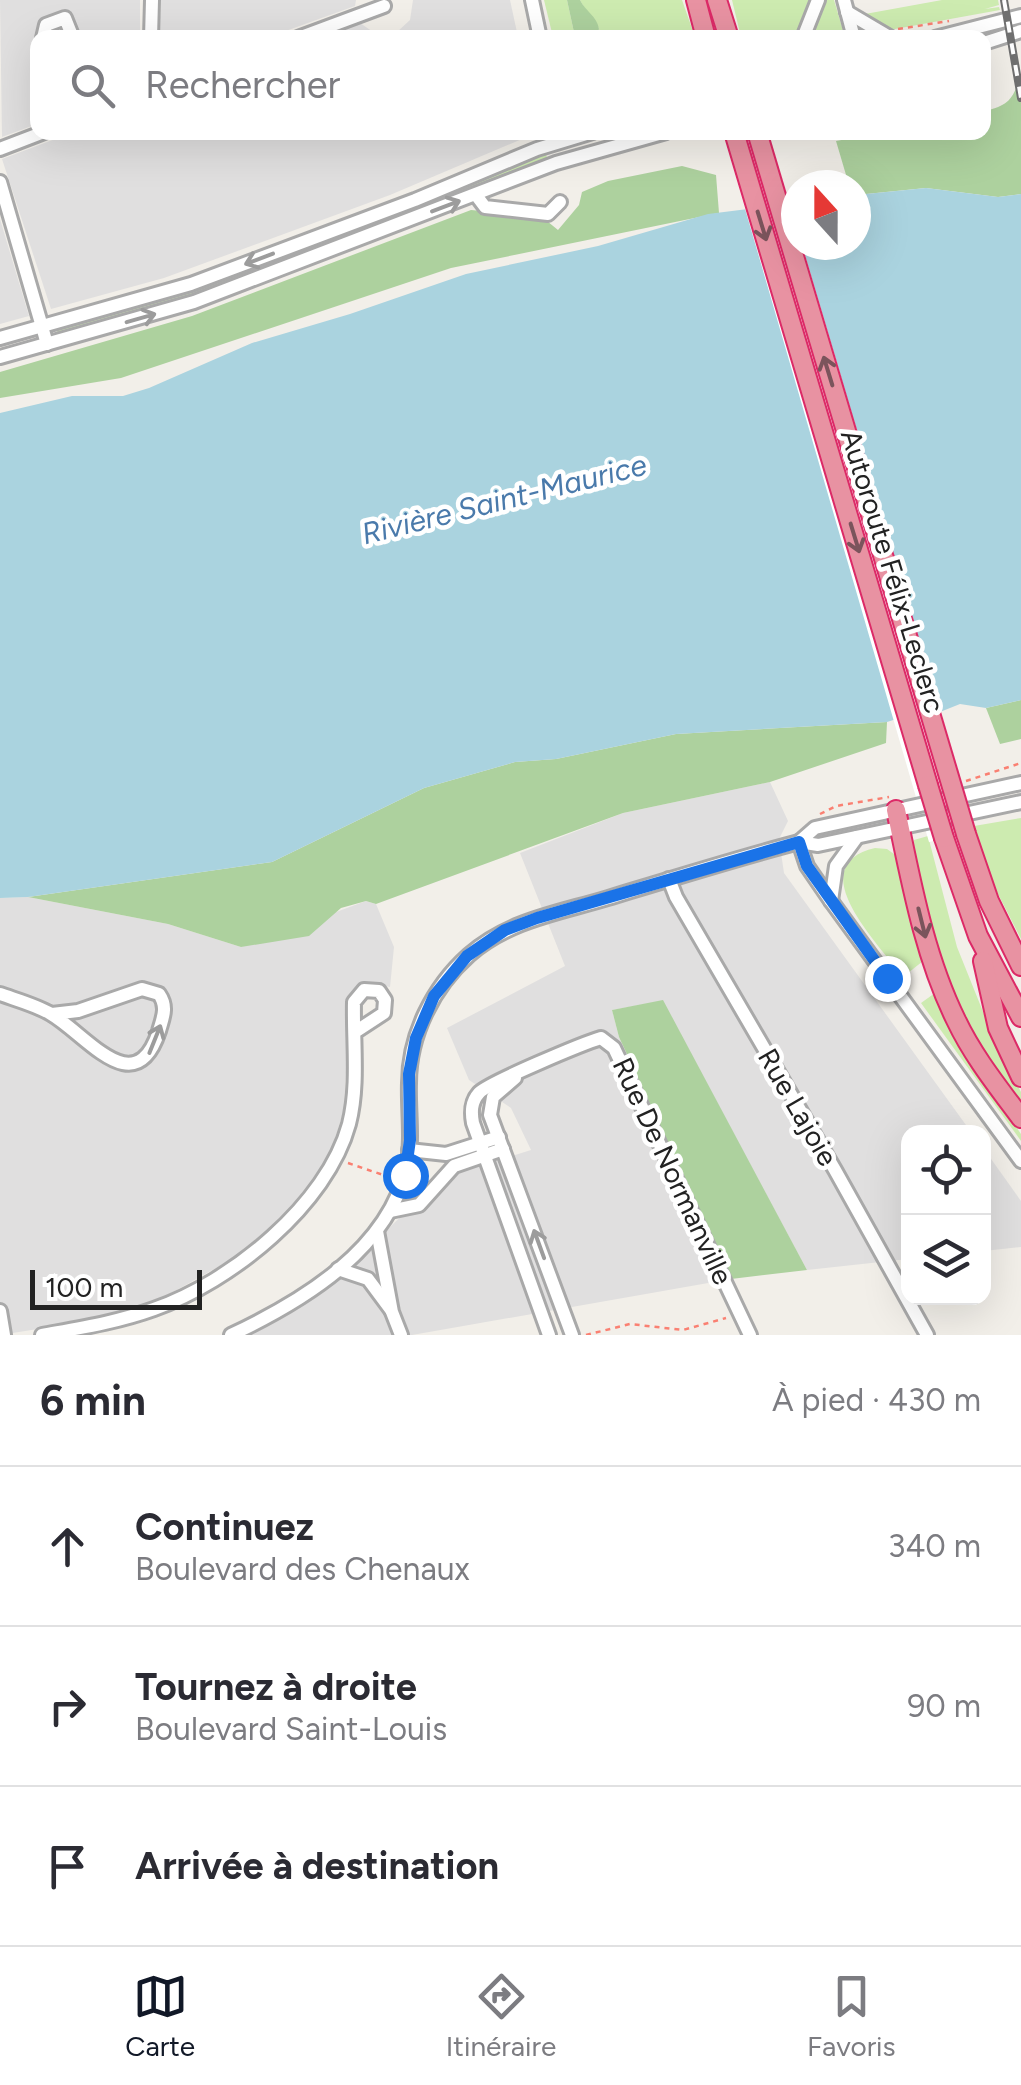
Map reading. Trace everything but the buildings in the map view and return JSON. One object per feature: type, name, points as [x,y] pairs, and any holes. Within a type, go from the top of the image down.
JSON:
[{"type":"highway","points":[[695,0],[704,30]]},
{"type":"highway","points":[[717,0],[726,30]]},
{"type":"highway","name":"Autoroute Félix-Leclerc","points":[[736,140],[944,838],[978,936],[1021,1017]]},
{"type":"highway","name":"Autoroute Félix-Leclerc","points":[[759,140],[966,834],[985,890],[1018,958]]},
{"type":"highway","points":[[898,819],[929,948],[947,1000],[972,1048],[1021,1118]]},
{"type":"highway","points":[[978,936],[998,1028],[1021,1076]]},
{"type":"street","points":[[151,30],[152,0]]},
{"type":"street","points":[[532,0],[538,30]]},
{"type":"street","points":[[806,30],[818,0]]},
{"type":"street","points":[[320,30],[384,6]]},
{"type":"street","points":[[845,6],[879,30]]},
{"type":"street","points":[[966,30],[1021,16]]},
{"type":"street","points":[[45,30],[46,25],[65,18],[70,30]]},
{"type":"street","points":[[991,41],[1021,32]]},
{"type":"street","points":[[0,149],[30,137]]},
{"type":"street","points":[[0,338],[182,287],[557,140]]},
{"type":"street","points":[[565,140],[570,160]]},
{"type":"street","points":[[0,357],[194,302],[570,160],[639,140]]},
{"type":"street","points":[[0,182],[47,344]]},
{"type":"street","points":[[476,195],[485,207],[552,218],[560,202]]},
{"type":"street","points":[[316,237],[323,254]]},
{"type":"street","points":[[231,1335],[338,1270],[377,1231],[390,1211],[410,1150],[408,1081],[416,1038],[434,996],[459,964],[482,945],[516,925],[669,879],[799,842],[818,845],[857,837],[898,819],[1021,783]]},
{"type":"street","points":[[799,842],[813,828],[1021,802]]},
{"type":"street","points":[[830,901],[836,866],[857,837]]},
{"type":"street","points":[[799,842],[807,866],[830,901],[1021,1161]]},
{"type":"street","name":"Rue Lajoie","points":[[669,879],[927,1335]]},
{"type":"street","points":[[0,994],[52,1014],[111,1059],[128,1064],[151,1052],[165,1010],[159,994],[142,989],[78,1010],[52,1014]]},
{"type":"street","points":[[42,1335],[112,1322],[181,1298],[232,1268],[287,1221],[330,1170],[344,1138],[354,1092],[354,1032]]},
{"type":"street","name":"Rue De Normanville","points":[[482,1149],[472,1110],[478,1093],[495,1081],[590,1041],[608,1040],[750,1335]]},
{"type":"street","name":"Rue De Normanville","points":[[501,1143],[490,1115],[492,1100],[521,1073]]},
{"type":"street","points":[[410,1150],[446,1154],[501,1143],[572,1335]]},
{"type":"street","points":[[390,1211],[418,1204],[451,1168],[482,1149]]},
{"type":"street","points":[[482,1149],[549,1335]]},
{"type":"street","points":[[377,1231],[392,1312],[401,1335]]},
{"type":"street","points":[[338,1270],[368,1279],[392,1312]]},
{"type":"street","points":[[0,1311],[4,1335]]},
{"type":"path","points":[[887,30],[960,19]]},
{"type":"path","points":[[356,1166],[388,1176]]},
{"type":"path","points":[[586,1335],[624,1324],[675,1331],[692,1329],[739,1312]]},
{"type":"shaded area","points":[[0,0],[140,0],[140,30],[30,30],[30,127],[2,137]]},
{"type":"shaded area","points":[[161,0],[356,0],[355,6],[288,30],[159,30]]},
{"type":"shaded area","points":[[413,0],[510,0],[516,30],[399,30],[410,20]]},
{"type":"shaded area","points":[[360,23],[370,30],[341,30]]},
{"type":"shaded area","points":[[52,140],[520,140],[390,195],[164,278],[51,309],[2,159]]},
{"type":"shaded area","points":[[0,219],[29,316],[0,324]]},
{"type":"shaded area","points":[[770,782],[788,821],[779,839],[784,873],[966,1125],[901,1125],[901,1260],[807,1270],[662,1001],[612,1010],[619,1037],[731,1279],[412,1335],[240,1335],[369,1247],[435,1184],[531,1150],[511,1108],[469,1080],[447,1028],[565,966],[520,853],[623,813]]},
{"type":"shaded area","points":[[28,897],[168,924],[241,947],[366,901],[376,904],[394,947],[390,987],[370,983],[350,998],[344,1110],[323,1168],[282,1217],[234,1258],[157,1301],[88,1321],[0,1335],[0,898]]},
{"type":"shaded area","points":[[991,1159],[1021,1201],[1021,1247],[991,1250]]},
{"type":"green space","points":[[544,0],[567,0],[573,30],[551,30]]},
{"type":"green space","points":[[567,0],[580,0],[599,29],[573,30]]},
{"type":"green space","points":[[580,0],[682,0],[693,30],[599,30]]},
{"type":"green space","points":[[732,0],[809,0],[799,30],[739,30]]},
{"type":"green space","points":[[825,0],[834,0],[843,30],[814,30]]},
{"type":"green space","points":[[942,0],[998,0],[999,5],[985,9],[1000,10],[895,29],[887,29],[865,14]]},
{"type":"green space","points":[[1021,75],[1021,194],[998,197],[926,188],[871,194],[871,170],[845,170],[836,141],[991,140],[991,109],[1009,100]]},
{"type":"green space","points":[[546,154],[548,161],[330,245],[327,238]]},
{"type":"green space","points":[[682,166],[716,175],[719,213],[451,268],[121,378],[0,398],[0,372],[192,316],[471,210],[542,217],[558,230],[579,205],[582,192],[608,181]]},
{"type":"green space","points":[[308,246],[311,253],[186,299],[58,335],[56,328],[190,290]]},
{"type":"green space","points":[[1021,700],[1021,739],[1000,744],[986,708]]},
{"type":"green space","points":[[887,722],[886,743],[770,782],[623,813],[376,904],[366,901],[341,908],[309,936],[241,947],[168,924],[28,897],[272,862],[424,788],[515,762],[556,759],[676,734]]},
{"type":"green space","points":[[1021,818],[1021,939],[996,890],[974,826]]},
{"type":"green space","points":[[928,836],[957,947],[998,1049],[1021,1092],[1021,1107],[974,1041],[944,977],[911,848],[914,840]]},
{"type":"green space","points":[[875,848],[887,849],[898,857],[923,961],[903,977],[864,927],[844,888],[844,871],[853,857]]},
{"type":"green space","points":[[935,993],[955,1038],[1021,1134],[1021,1141],[921,1003]]},
{"type":"green space","points":[[663,1000],[807,1270],[731,1279],[619,1037],[612,1010]]},
{"type":"water","name":"Rivière Saint-Maurice","points":[[926,188],[998,197],[1021,194],[1021,700],[986,708],[960,704],[887,722],[676,734],[556,759],[515,762],[424,788],[272,862],[0,898],[0,413],[72,396],[123,396],[252,343],[466,274],[598,246],[708,214],[781,205],[781,260],[871,260],[871,194]]},
{"type":"pier","points":[[725,140],[770,140],[781,176],[781,260],[806,260],[976,832],[929,842]]},
{"type":"railway","points":[[1004,0],[1021,98]]},
{"type":"route","points":[[405,1175],[410,1140],[410,1068],[425,1012],[467,956],[516,925],[799,842],[807,866],[887,978]]}]
